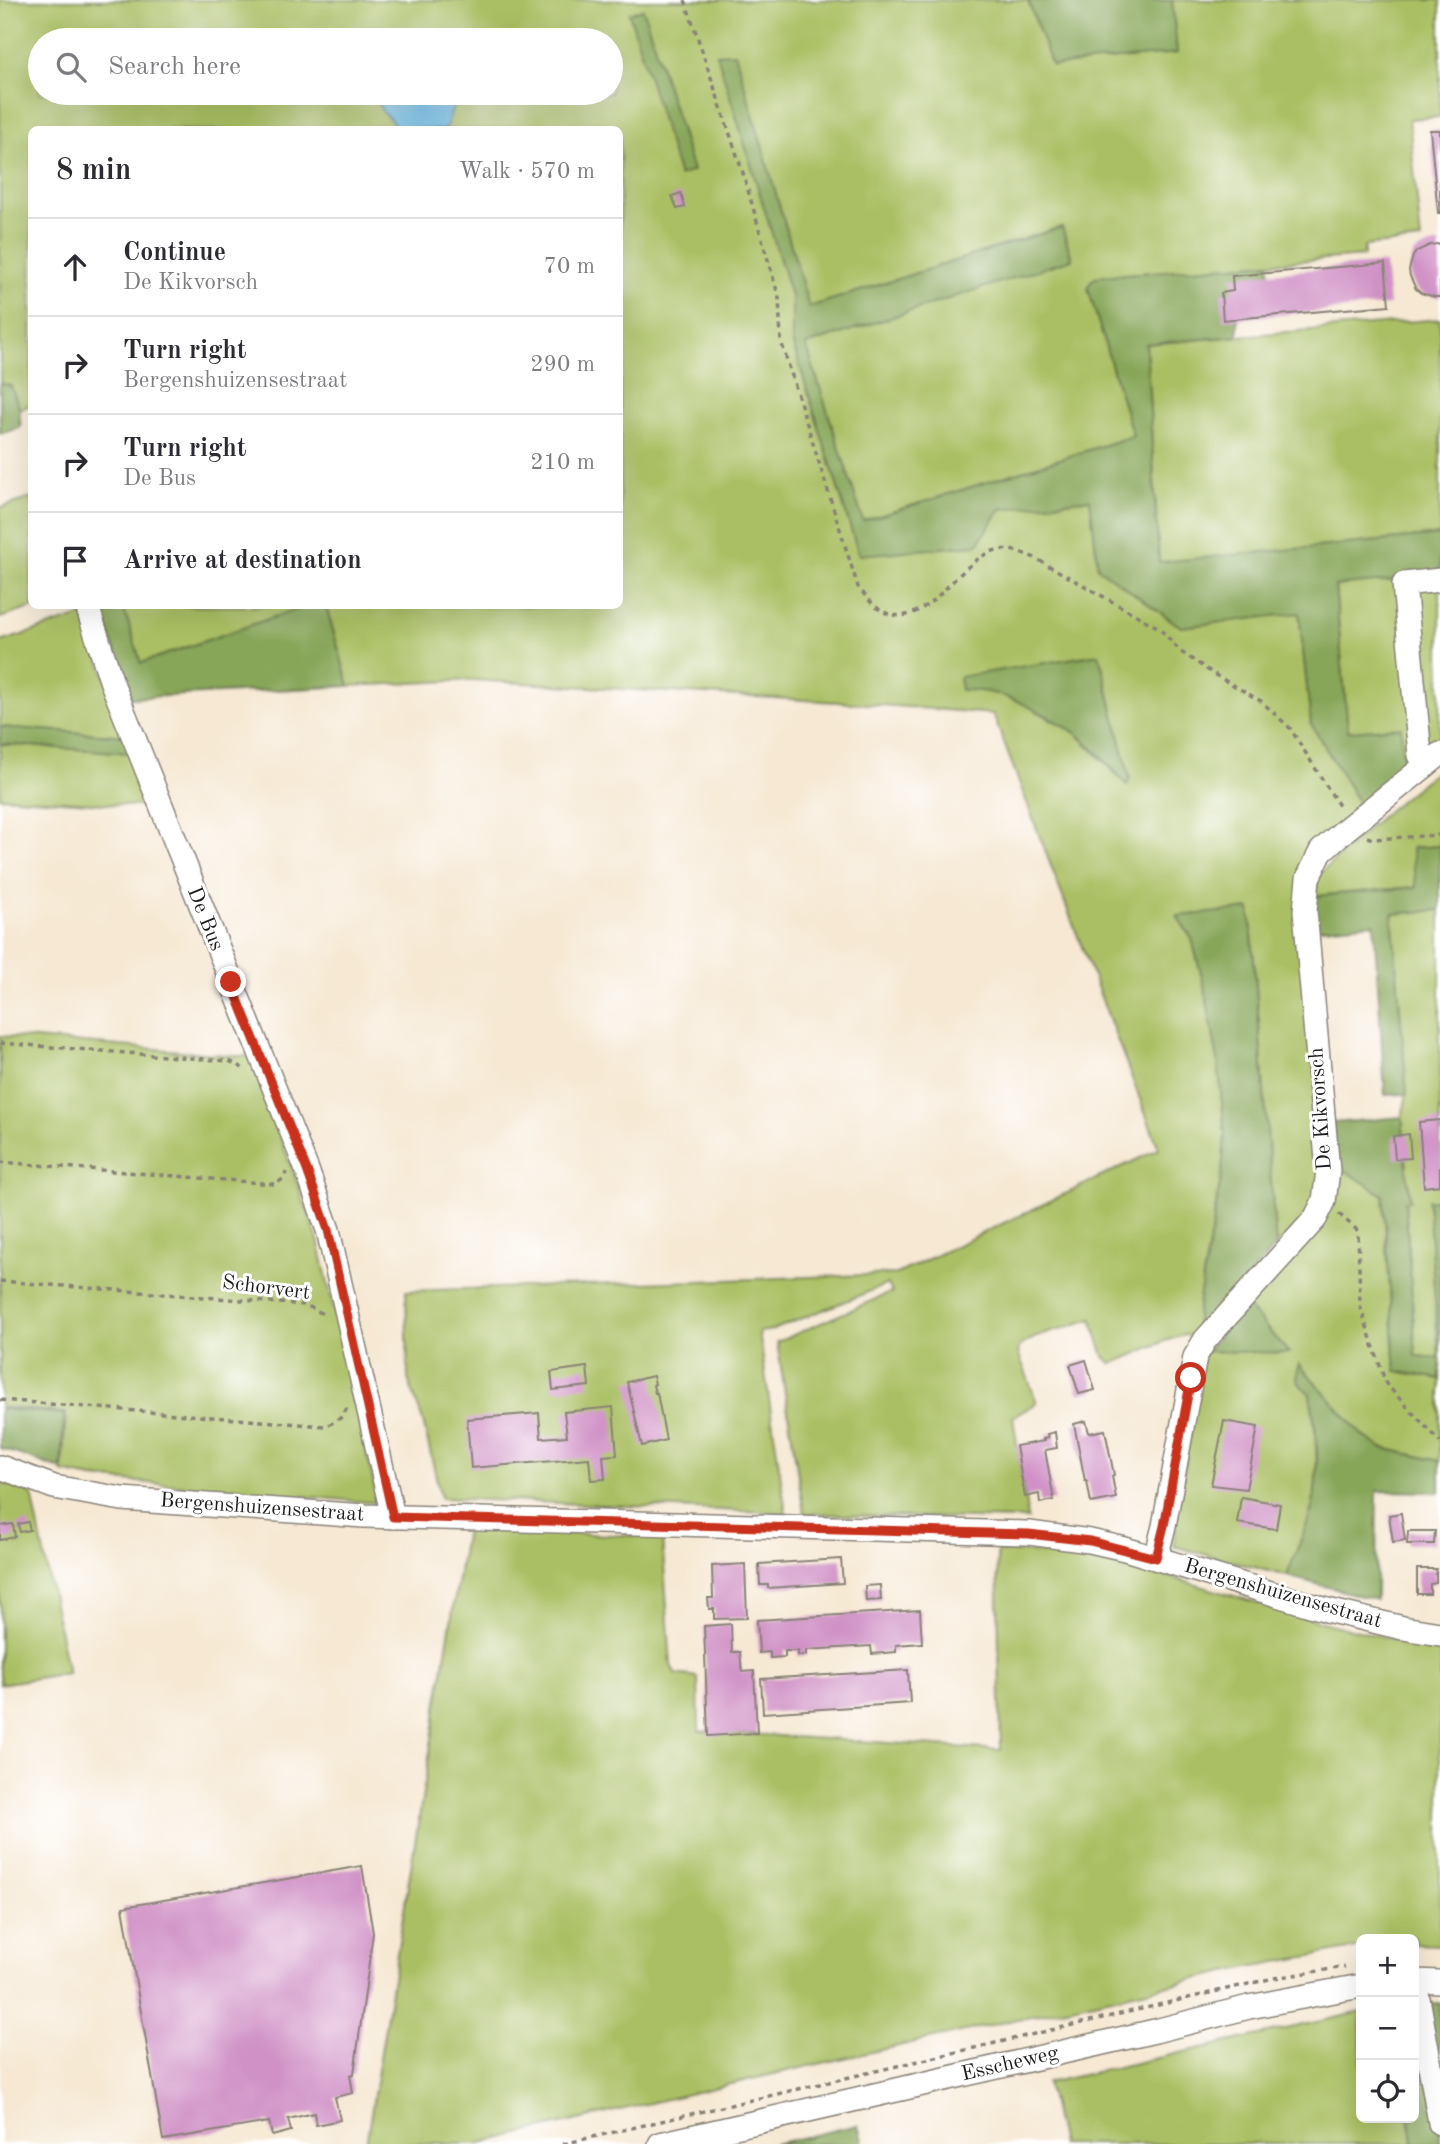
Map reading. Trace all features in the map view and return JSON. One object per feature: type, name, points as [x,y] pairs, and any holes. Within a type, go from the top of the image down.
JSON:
[{"type":"street","points":[[1433,760],[1420,755],[1404,584],[1440,580]]},
{"type":"street","name":"De Bus","points":[[88,609],[111,683],[307,1170],[328,1230],[393,1517]]},
{"type":"street","name":"De Kikvorsch","points":[[1156,1558],[1195,1357],[1205,1340],[1309,1226],[1324,1201],[1328,1171],[1305,911],[1308,878],[1321,851],[1433,760]]},
{"type":"street","name":"Bergenshuizensestraat","points":[[0,1468],[54,1487],[122,1499],[393,1517],[1029,1534],[1090,1541],[1156,1558],[1327,1610],[1440,1634]]},
{"type":"street","name":"Esscheweg","points":[[660,2144],[707,2138],[1155,2031],[1355,1976]]},
{"type":"street","points":[[1419,1981],[1440,1982]]},
{"type":"street","points":[[1418,1997],[1440,2123]]},
{"type":"path","points":[[685,0],[743,173],[779,298],[781,341],[858,587],[877,608],[893,615],[910,614],[926,608],[981,556],[999,550],[1017,551],[1035,558],[1159,628],[1181,652],[1261,701],[1290,728],[1357,833],[1373,839],[1440,835]]},
{"type":"path","points":[[0,1043],[229,1060],[240,1066],[250,1078]]},
{"type":"path","points":[[0,1162],[275,1184],[285,1178],[287,1164]]},
{"type":"path","points":[[1324,1201],[1358,1231],[1360,1306],[1386,1384],[1440,1442]]},
{"type":"path","name":"Schorvert","points":[[0,1281],[306,1305],[324,1313],[332,1324]]},
{"type":"path","points":[[0,1400],[324,1426],[336,1423],[347,1409],[348,1401]]},
{"type":"path","points":[[563,2144],[1274,1978],[1355,1976]]},
{"type":"green space","points":[[0,0],[1028,0],[1052,65],[1177,53],[1172,0],[1440,0],[1440,117],[1409,119],[1421,240],[1364,246],[1364,256],[1100,276],[1088,288],[1133,436],[863,521],[806,345],[1072,258],[1061,227],[808,308],[735,54],[792,299],[792,341],[859,555],[1001,509],[1091,499],[1098,568],[1181,627],[1299,612],[1311,724],[1362,808],[1307,854],[1323,1188],[1315,1207],[1276,1246],[1250,909],[1178,917],[1192,939],[1204,985],[1218,1060],[1225,1135],[1222,1173],[1199,1299],[1195,1337],[1184,1335],[1165,1341],[1112,1364],[1104,1357],[1092,1319],[1036,1337],[1020,1346],[1018,1352],[1037,1403],[1013,1417],[1028,1519],[804,1513],[777,1342],[892,1292],[888,1284],[773,1330],[759,1332],[786,1513],[441,1498],[423,1421],[408,1379],[406,1291],[897,1274],[1159,1149],[993,714],[473,680],[349,686],[327,609],[623,609],[623,126],[28,126],[28,406],[20,410],[14,395],[21,425],[0,432]],"holes":[[[1099,654],[1130,779],[1127,785],[1077,734],[1024,704],[999,694],[961,690]]]},
{"type":"green space","points":[[1028,0],[1172,0],[1177,53],[1052,66]]},
{"type":"green space","points":[[643,9],[693,171],[679,176],[629,13]]},
{"type":"green space","points":[[735,53],[809,307],[1062,227],[1072,259],[806,345],[863,521],[1133,436],[1088,288],[1092,280],[1100,276],[1269,263],[1272,309],[1238,311],[1238,336],[1146,344],[1159,562],[1440,535],[1440,576],[1335,586],[1348,731],[1401,727],[1404,776],[1362,808],[1311,724],[1299,613],[1181,627],[1098,568],[1090,499],[1001,509],[977,545],[859,555],[792,341],[792,299],[717,54]]},
{"type":"green space","points":[[1440,319],[1440,535],[1159,563],[1146,344]]},
{"type":"green space","points":[[0,383],[11,386],[20,410],[20,428],[0,434]]},
{"type":"green space","points":[[28,499],[28,609],[0,618],[0,508]]},
{"type":"green space","points":[[1440,576],[1440,746],[1404,776],[1348,731],[1335,585]]},
{"type":"green space","points":[[101,609],[124,609],[141,663],[297,609],[327,609],[349,686],[131,698]]},
{"type":"green space","points":[[124,609],[297,609],[141,663]]},
{"type":"green space","points":[[84,615],[126,736],[0,727],[0,642]]},
{"type":"green space","points":[[1099,654],[1130,779],[1127,785],[1084,740],[1049,717],[1007,697],[961,690],[959,677]]},
{"type":"green space","points":[[0,727],[126,736],[132,753],[0,744]]},
{"type":"green space","points":[[0,744],[132,753],[151,807],[0,797]]},
{"type":"green space","points":[[1440,768],[1440,846],[1412,848],[1416,887],[1315,896],[1319,874],[1384,814]]},
{"type":"green space","points":[[1440,846],[1440,910],[1392,914],[1407,1094],[1385,1095],[1374,923],[1315,929],[1315,896],[1416,887],[1412,848]]},
{"type":"green space","points":[[1250,909],[1276,1246],[1195,1337],[1199,1299],[1222,1173],[1225,1135],[1218,1060],[1204,985],[1192,939],[1177,916]]},
{"type":"green space","points":[[1440,910],[1440,1200],[1428,1201],[1439,1358],[1416,1356],[1405,1200],[1410,1200],[1402,1117],[1407,1094],[1392,914]]},
{"type":"green space","points":[[0,1036],[251,1057],[318,1240],[378,1503],[92,1478],[62,1472],[66,1413],[0,1407]]},
{"type":"green space","points":[[1402,1117],[1410,1200],[1405,1201],[1416,1356],[1439,1358],[1428,1200],[1440,1200],[1440,1379],[1396,1371],[1383,1195],[1335,1164],[1333,1123]]},
{"type":"green space","points":[[1335,1164],[1383,1195],[1396,1371],[1440,1379],[1440,1461],[1382,1448],[1362,1435],[1299,1365],[1298,1379],[1310,1394],[1312,1407],[1316,1478],[1313,1504],[1287,1576],[1173,1546],[1201,1360],[1206,1351],[1288,1352],[1245,1304],[1330,1207]]},
{"type":"green space","points":[[1245,1304],[1289,1353],[1206,1351]]},
{"type":"green space","points":[[1299,1364],[1362,1435],[1382,1448],[1440,1461],[1440,1492],[1377,1491],[1376,1600],[1287,1576],[1313,1504],[1316,1477],[1317,1449],[1312,1407],[1310,1394],[1298,1379]]},
{"type":"green space","points":[[0,1409],[64,1414],[61,1469],[0,1448]]},
{"type":"green space","points":[[0,1482],[32,1494],[68,1673],[0,1684]]},
{"type":"green space","points":[[466,1529],[662,1537],[671,1665],[675,1674],[698,1677],[699,1731],[1001,1750],[997,1551],[1081,1557],[1156,1573],[1329,1624],[1440,1650],[1440,1945],[1419,1944],[1419,1934],[1356,1934],[1356,1948],[1249,1967],[476,2144],[366,2144]]},
{"type":"green space","points":[[1440,2003],[1440,2144],[1414,2144],[1410,2123],[1419,2123],[1419,2004]]},
{"type":"green space","points":[[1356,2013],[1356,2123],[1410,2123],[1414,2144],[1061,2144],[1047,2083]]},
{"type":"green space","points":[[858,2125],[863,2144],[774,2144]]},
{"type":"water","points":[[379,105],[454,105],[446,126],[396,126]]},
{"type":"building","points":[[1430,130],[1440,130],[1440,213],[1438,213]]},
{"type":"building","points":[[681,193],[685,207],[677,209],[672,196]]},
{"type":"building","points":[[1440,245],[1440,297],[1421,293],[1416,289],[1409,270],[1417,251]]},
{"type":"building","points":[[1385,263],[1389,305],[1223,320],[1221,293],[1233,291],[1232,276]]},
{"type":"building","points":[[1440,1120],[1440,1185],[1424,1187],[1419,1122]]},
{"type":"building","points":[[1409,1134],[1411,1158],[1395,1159],[1393,1136]]},
{"type":"building","points":[[1086,1360],[1095,1390],[1079,1394],[1070,1365]]},
{"type":"building","points":[[587,1367],[589,1386],[553,1390],[551,1372]]},
{"type":"building","points":[[653,1376],[666,1440],[642,1446],[627,1382]]},
{"type":"building","points":[[613,1407],[617,1455],[603,1456],[605,1479],[591,1480],[589,1458],[471,1468],[467,1419],[539,1413],[541,1438],[567,1436],[564,1412]]},
{"type":"building","points":[[1086,1421],[1089,1433],[1105,1430],[1116,1498],[1091,1503],[1074,1424]]},
{"type":"building","points":[[1224,1421],[1258,1427],[1246,1489],[1211,1485]]},
{"type":"building","points":[[1055,1432],[1057,1448],[1045,1450],[1054,1500],[1040,1503],[1039,1494],[1025,1497],[1016,1446],[1044,1441],[1043,1439],[1048,1438],[1047,1434]]},
{"type":"building","points":[[1241,1497],[1280,1504],[1276,1529],[1237,1523]]},
{"type":"building","points":[[1401,1513],[1405,1540],[1393,1542],[1389,1515]]},
{"type":"building","points":[[28,1522],[30,1530],[20,1532],[18,1524]]},
{"type":"building","points":[[13,1524],[15,1537],[0,1540],[0,1526]]},
{"type":"building","points":[[1408,1531],[1435,1531],[1434,1544],[1407,1544]]},
{"type":"building","points":[[841,1559],[843,1583],[768,1588],[768,1585],[760,1585],[759,1564]]},
{"type":"building","points":[[745,1564],[747,1618],[714,1619],[714,1609],[709,1609],[708,1598],[713,1598],[712,1566]]},
{"type":"building","points":[[1417,1569],[1436,1569],[1436,1583],[1430,1584],[1430,1594],[1417,1594]]},
{"type":"building","points":[[880,1585],[881,1600],[866,1601],[865,1586]]},
{"type":"building","points":[[920,1610],[922,1643],[896,1645],[896,1652],[872,1654],[871,1646],[806,1650],[806,1655],[798,1656],[798,1651],[785,1651],[785,1657],[770,1658],[770,1652],[759,1653],[757,1620]]},
{"type":"building","points":[[731,1624],[732,1652],[740,1652],[742,1672],[754,1671],[757,1733],[708,1736],[704,1626]]},
{"type":"building","points":[[908,1670],[910,1703],[763,1713],[761,1679]]},
{"type":"building","points":[[362,1866],[373,1933],[354,2074],[350,2075],[353,2093],[335,2097],[340,2120],[316,2125],[314,2113],[288,2119],[291,2131],[272,2136],[269,2122],[163,2140],[123,1907]]},
{"type":"route","points":[[231,982],[307,1170],[328,1230],[393,1517],[1029,1534],[1090,1541],[1156,1558],[1191,1378]]}]
